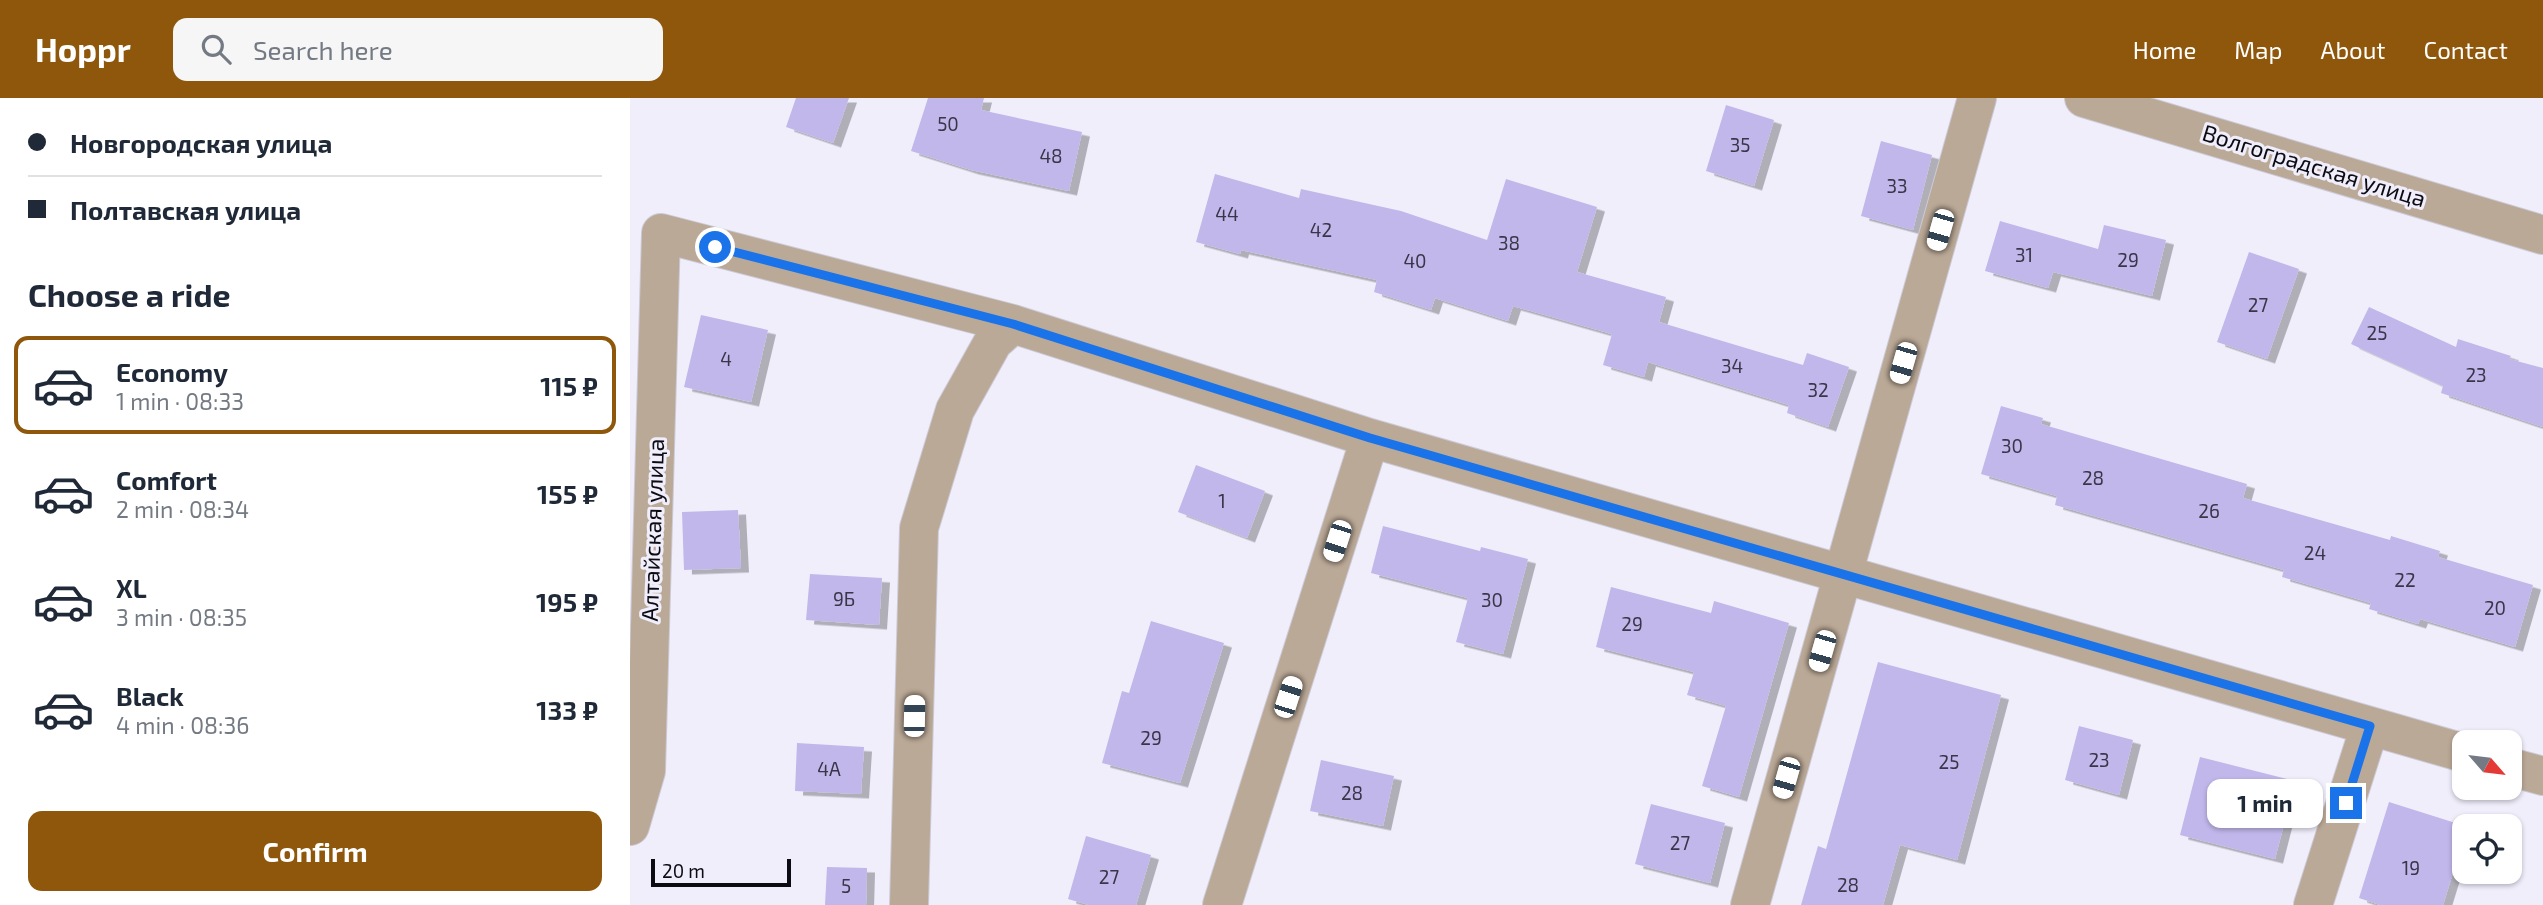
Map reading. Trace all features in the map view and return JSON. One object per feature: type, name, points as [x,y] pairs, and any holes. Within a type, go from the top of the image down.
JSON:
[{"type":"street","points":[[1750,905],[1977,98]]},
{"type":"street","name":"Волгоградская улица","points":[[2084,98],[2543,235]]},
{"type":"street","name":"Алтайская улица","points":[[630,825],[646,771],[661,233],[1013,324]]},
{"type":"street","points":[[909,905],[919,528],[955,410],[993,342],[1013,324],[1370,438],[2452,750]]},
{"type":"street","points":[[1222,905],[1370,438]]},
{"type":"street","points":[[2313,905],[2370,726]]},
{"type":"street","points":[[2522,770],[2543,776]]},
{"type":"building","points":[[796,98],[849,98],[833,143],[786,127]]},
{"type":"building","points":[[928,98],[984,98],[981,110],[1082,132],[1069,191],[971,170],[911,151]]},
{"type":"building","points":[[1726,105],[1774,120],[1754,186],[1706,171]]},
{"type":"building","points":[[1881,141],[1932,155],[1913,230],[1861,216]]},
{"type":"building","points":[[1215,174],[1299,198],[1301,189],[1401,211],[1487,240],[1506,179],[1597,207],[1577,272],[1666,297],[1659,322],[1803,365],[1807,353],[1849,367],[1828,427],[1787,413],[1789,405],[1648,362],[1644,377],[1603,365],[1612,334],[1513,306],[1508,321],[1435,298],[1431,310],[1374,292],[1377,280],[1241,250],[1240,254],[1196,242]]},
{"type":"building","points":[[2000,221],[2098,249],[2104,225],[2166,240],[2152,296],[2053,272],[2048,288],[1985,271]]},
{"type":"building","points":[[2249,252],[2299,269],[2267,359],[2217,342]]},
{"type":"building","points":[[2369,307],[2456,347],[2458,339],[2511,356],[2509,359],[2543,368],[2543,427],[2441,393],[2443,386],[2351,344]]},
{"type":"building","points":[[701,315],[768,330],[751,402],[684,387]]},
{"type":"building","points":[[2001,406],[2043,418],[2041,424],[2247,484],[2243,498],[2390,540],[2391,536],[2440,551],[2438,557],[2533,585],[2515,647],[2420,619],[2418,624],[2369,609],[2371,603],[2282,577],[2284,570],[2055,505],[2057,496],[1981,474]]},
{"type":"building","points":[[1196,465],[1265,491],[1247,538],[1178,512]]},
{"type":"building","points":[[738,510],[741,568],[684,570],[682,512]]},
{"type":"building","points":[[1383,526],[1480,551],[1481,547],[1528,559],[1503,654],[1456,642],[1468,598],[1371,573]]},
{"type":"building","points":[[810,574],[882,578],[879,625],[806,620]]},
{"type":"building","points":[[1611,587],[1711,613],[1714,601],[1789,623],[1739,797],[1702,786],[1726,706],[1687,695],[1694,672],[1596,647]]},
{"type":"building","points":[[1151,621],[1224,643],[1180,783],[1102,763],[1122,691],[1129,693]]},
{"type":"building","points":[[1878,662],[2001,695],[1957,860],[1900,845],[1883,905],[1801,905],[1818,846],[1826,849]]},
{"type":"building","points":[[2079,726],[2133,740],[2119,795],[2065,780]]},
{"type":"building","points":[[797,743],[864,747],[861,794],[795,791]]},
{"type":"building","points":[[2200,757],[2295,781],[2275,859],[2180,835]]},
{"type":"building","points":[[1321,760],[1394,776],[1383,826],[1310,811]]},
{"type":"building","points":[[2389,802],[2452,822],[2452,876],[2443,905],[2380,905],[2359,898]]},
{"type":"building","points":[[1651,804],[1725,823],[1710,883],[1635,864]]},
{"type":"building","points":[[1086,836],[1151,855],[1136,905],[1089,905],[1068,899]]},
{"type":"building","points":[[827,867],[867,868],[866,905],[825,905]]},
{"type":"route","points":[[715,247],[1013,324],[1370,438],[2370,726],[2346,803]]}]
